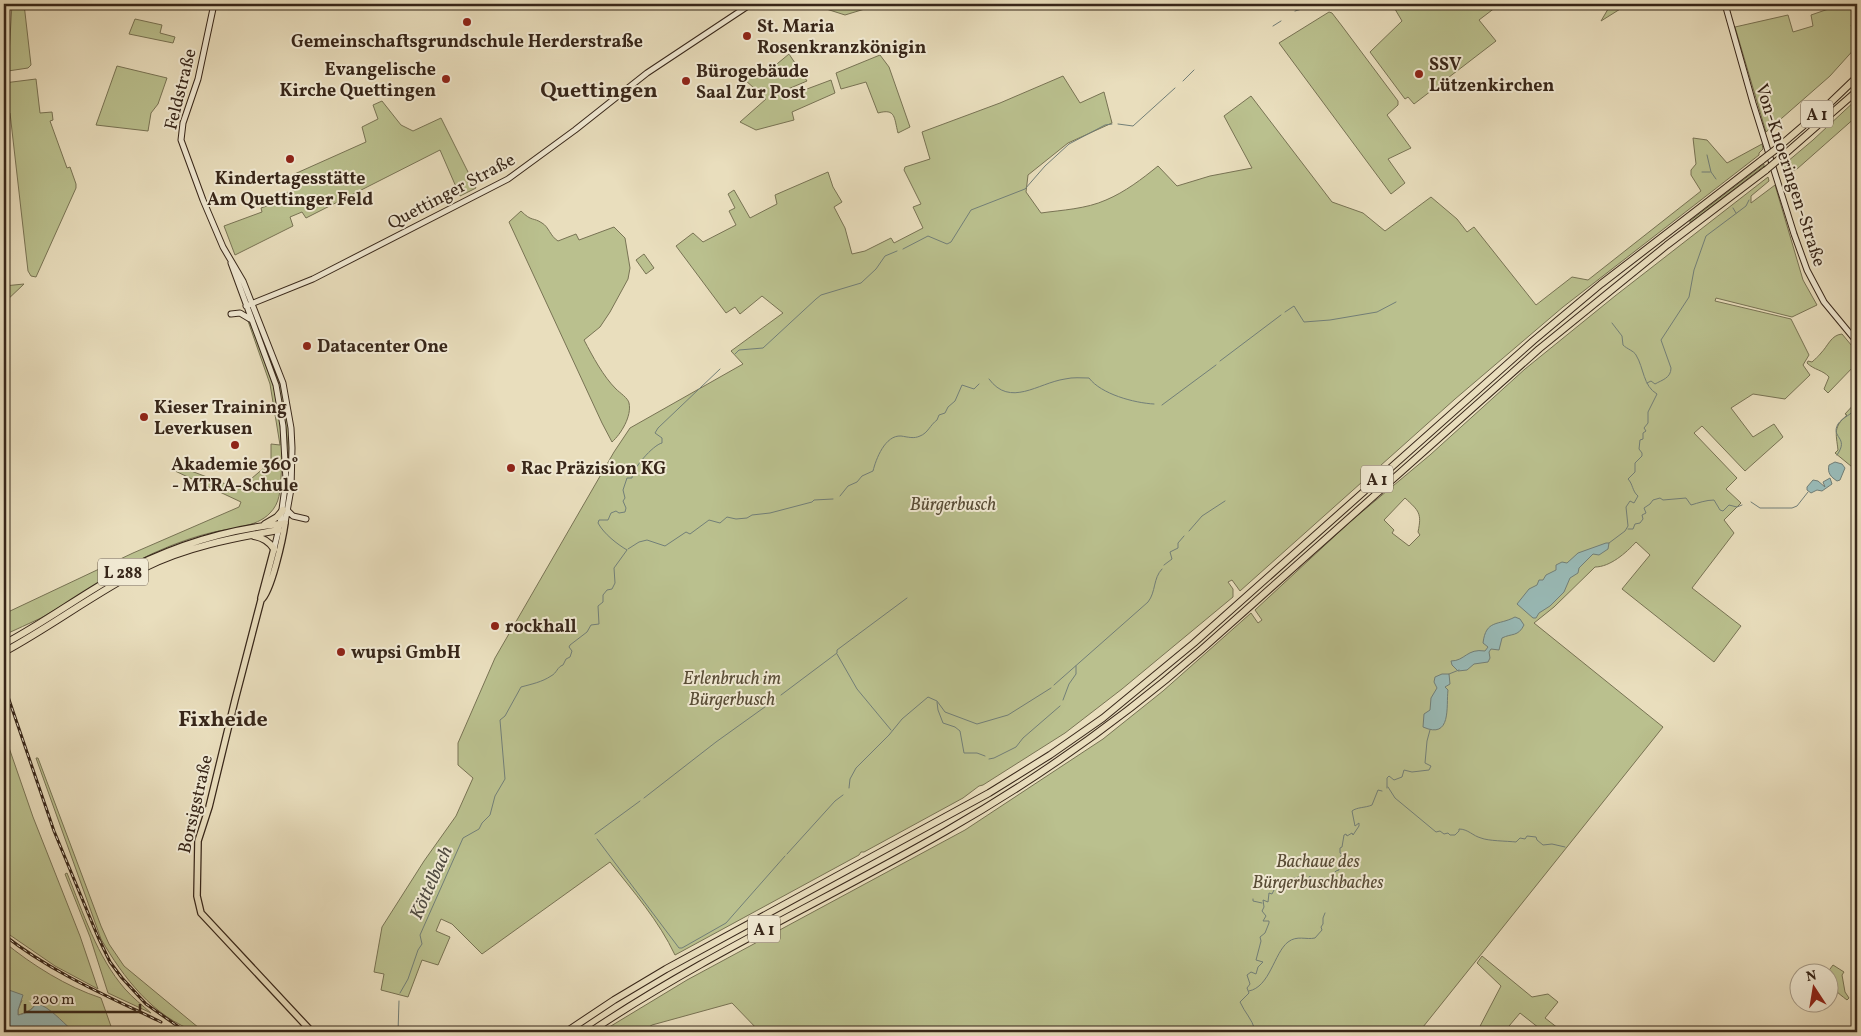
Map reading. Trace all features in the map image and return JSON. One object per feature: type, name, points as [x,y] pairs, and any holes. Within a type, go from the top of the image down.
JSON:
[{"type":"highway","name":"A 1","points":[[566,1032],[666,968],[989,793],[1050,755],[1103,718],[1181,654],[1526,347],[1601,284],[1775,150],[1857,77]]},
{"type":"highway","name":"A 1","points":[[590,1032],[681,975],[951,828],[1040,774],[1096,736],[1175,673],[1496,386],[1582,312],[1766,170],[1857,91]]},
{"type":"highway","name":"L 288","points":[[4,644],[143,562],[198,540],[261,526],[274,520],[286,510]]},
{"type":"highway","name":"L 288","points":[[261,526],[281,528]]},
{"type":"highway","name":"L 288","points":[[4,652],[144,568],[192,549],[281,528]]},
{"type":"highway","points":[[250,535],[265,539],[274,549]]},
{"type":"main road","name":"Feldstraße","points":[[214,4],[198,78],[183,123],[181,140],[203,200],[250,307]]},
{"type":"main road","name":"Quettinger Straße","points":[[250,307],[262,300],[313,280],[518,173],[582,125],[646,73],[751,4]]},
{"type":"main road","name":"Von-Knoeringen-Straße","points":[[1725,4],[1752,103],[1804,264],[1824,302],[1857,342]]},
{"type":"main road","name":"Feldstraße","points":[[231,262],[236,268],[248,294],[250,307]]},
{"type":"main road","points":[[248,294],[262,300],[257,316]]},
{"type":"main road","points":[[250,307],[257,316],[279,372],[289,414],[292,448],[286,510],[261,600]]},
{"type":"main road","points":[[250,307],[251,319],[267,358],[280,406],[286,466],[286,510],[293,516],[306,520]]},
{"type":"main road","points":[[231,314],[240,313],[251,319]]},
{"type":"main road","points":[[261,600],[265,598],[269,587],[281,528]]},
{"type":"main road","name":"Borsigstraße","points":[[261,600],[232,708],[209,807],[198,841],[197,896],[200,910],[312,1032]]},
{"type":"green space","points":[[12,4],[24,4],[31,65],[28,68],[8,71]]},
{"type":"green space","points":[[821,4],[881,4],[845,15],[817,6]]},
{"type":"green space","name":"SSV Lützenkirchen","points":[[1392,4],[1500,4],[1479,20],[1496,41],[1414,104],[1408,97],[1405,99],[1370,52],[1402,21]]},
{"type":"green space","points":[[1611,4],[1624,4],[1625,6],[1601,21]]},
{"type":"green space","points":[[1843,4],[1857,4],[1857,19],[1851,25],[1857,46],[1830,76],[1766,132],[1735,27],[1788,15],[1793,32],[1813,26],[1811,15]]},
{"type":"green space","points":[[1329,12],[1332,13],[1398,101],[1398,105],[1387,115],[1411,148],[1388,159],[1405,183],[1391,194],[1279,43]]},
{"type":"green space","points":[[135,19],[162,25],[160,33],[175,37],[173,43],[129,34]]},
{"type":"green space","points":[[789,54],[807,81],[788,89],[788,91],[799,92],[831,80],[835,93],[792,112],[794,120],[756,130],[740,122],[766,99],[744,79],[759,67],[766,73]]},
{"type":"green space","points":[[880,55],[889,67],[910,127],[898,133],[895,119],[891,113],[878,113],[866,82],[841,89],[836,73]]},
{"type":"green space","points":[[117,66],[167,78],[158,104],[151,113],[148,131],[96,125]]},
{"type":"green space","name":"Bürgerbusch","points":[[1063,76],[1080,103],[1104,92],[1112,123],[1068,143],[1028,175],[1026,192],[1041,213],[1082,207],[1106,200],[1127,189],[1158,166],[1177,186],[1210,176],[1252,168],[1224,116],[1251,96],[1332,202],[1363,213],[1385,231],[1431,197],[1457,219],[1467,232],[1474,227],[1536,305],[1572,277],[1588,280],[1701,191],[1691,175],[1691,170],[1696,164],[1693,138],[1707,140],[1727,163],[1762,144],[1763,149],[1759,155],[1563,307],[1455,399],[1240,591],[1232,580],[1228,582],[1233,589],[1233,597],[1122,689],[1065,733],[979,786],[963,798],[675,955],[653,918],[610,862],[482,954],[452,924],[441,919],[436,931],[450,937],[438,965],[422,960],[408,997],[381,990],[384,974],[374,972],[382,927],[424,861],[456,816],[473,778],[458,765],[458,743],[495,658],[614,452],[630,428],[743,364],[731,351],[783,313],[762,296],[740,314],[735,307],[726,313],[676,246],[693,233],[703,242],[736,225],[729,211],[735,208],[728,194],[734,190],[750,218],[777,204],[775,195],[828,172],[833,187],[842,202],[834,207],[845,228],[852,254],[865,251],[891,238],[894,243],[923,228],[913,207],[921,204],[904,170],[905,167],[930,159],[922,132],[1000,103]]},
{"type":"green space","points":[[36,79],[40,113],[52,112],[53,120],[50,121],[67,168],[70,167],[76,188],[36,277],[31,276],[28,271],[10,113],[4,113],[4,83]]},
{"type":"green space","points":[[1857,99],[1857,116],[1797,169],[1787,174],[1781,167]]},
{"type":"green space","points":[[382,101],[401,125],[413,131],[441,118],[476,188],[460,196],[440,150],[306,218],[302,212],[290,217],[293,226],[235,255],[224,226],[262,212],[261,208],[282,201],[280,195],[294,190],[290,176],[366,142],[362,127],[378,119],[373,105]]},
{"type":"green space","points":[[1764,164],[1764,166],[1690,223],[1690,221]]},
{"type":"green space","name":"Bachaue des Bürgerbuschbaches","points":[[1768,177],[1769,181],[1751,196],[1751,203],[1775,185],[1803,280],[1817,305],[1792,317],[1716,298],[1715,301],[1791,319],[1809,355],[1803,365],[1810,375],[1785,399],[1753,394],[1731,408],[1753,437],[1774,424],[1783,437],[1745,471],[1702,426],[1694,433],[1737,478],[1726,489],[1741,503],[1724,520],[1734,533],[1692,588],[1741,626],[1714,662],[1622,589],[1650,555],[1636,542],[1623,555],[1612,562],[1595,567],[1554,607],[1534,623],[1663,727],[1419,1032],[760,1032],[732,1003],[652,1025],[641,1032],[601,1032],[687,980],[965,830],[1103,739],[1163,691],[1251,613],[1258,623],[1262,620],[1255,610],[1351,521],[1430,455],[1525,369]],"holes":[[[1405,498],[1416,509],[1420,520],[1418,532],[1420,535],[1409,546],[1392,533],[1394,530],[1384,520]]]},
{"type":"green space","points":[[521,211],[544,225],[558,241],[576,234],[579,240],[614,227],[625,238],[630,268],[628,279],[600,327],[584,340],[607,378],[626,397],[629,403],[630,408],[625,424],[612,442],[509,222]]},
{"type":"green space","points":[[644,254],[654,268],[646,274],[636,260]]},
{"type":"green space","points":[[24,284],[4,303],[4,286]]},
{"type":"green space","points":[[248,321],[265,357],[276,397],[279,418],[282,459],[281,478],[279,497],[270,513],[250,525],[217,531],[153,553],[41,618],[4,635],[4,603],[8,612],[133,553],[239,507],[241,502],[173,470],[175,465],[239,489],[271,462],[271,444],[280,445],[270,384]]},
{"type":"green space","points":[[1842,334],[1857,352],[1857,363],[1828,393],[1824,389],[1829,377],[1807,363],[1808,361],[1812,362],[1818,357],[1835,336]]},
{"type":"green space","points":[[268,353],[277,372],[287,411],[290,453],[288,495],[285,515],[289,470],[287,436],[279,394]]},
{"type":"green space","points":[[1857,401],[1857,471],[1835,453],[1838,450],[1837,427],[1847,415],[1845,414]]},
{"type":"green space","points":[[6,739],[33,817],[80,936],[98,989],[55,966],[4,931],[4,740]]},
{"type":"green space","points":[[36,758],[38,758],[109,944],[124,966],[199,1028],[197,1032],[181,1025],[153,1006],[129,981],[101,939]]},
{"type":"green space","points":[[67,873],[106,963],[125,989],[151,1013],[108,993],[90,937],[65,874]]},
{"type":"green space","points":[[4,942],[50,974],[75,988],[101,998],[113,1032],[68,1032],[71,1030],[50,1011],[36,1004],[28,1011],[18,1015],[22,1000],[6,989],[4,990]]},
{"type":"green space","points":[[1482,956],[1532,997],[1548,994],[1558,1002],[1545,1018],[1563,1032],[1544,1032],[1520,1013],[1504,1032],[1477,1032],[1501,986],[1477,963]]},
{"type":"green space","points":[[1838,968],[1844,972],[1842,975],[1845,992],[1849,998],[1847,1000],[1838,993]]},
{"type":"water","points":[[1835,462],[1842,464],[1845,468],[1840,480],[1837,481],[1829,473],[1829,465]]},
{"type":"water","points":[[1830,478],[1832,484],[1822,491],[1817,490],[1811,493],[1807,490],[1807,487],[1813,480],[1818,481],[1825,487],[1823,482]]},
{"type":"water","points":[[1609,543],[1608,549],[1599,555],[1593,554],[1579,568],[1578,573],[1570,578],[1564,592],[1550,606],[1539,613],[1536,618],[1533,618],[1517,604],[1529,589],[1537,585],[1539,580],[1543,580],[1546,575],[1556,570],[1556,565],[1562,562],[1567,563],[1578,553]]},
{"type":"water","points":[[1515,617],[1520,619],[1524,625],[1522,629],[1517,633],[1502,638],[1499,650],[1491,649],[1489,652],[1490,658],[1488,662],[1474,664],[1467,670],[1458,671],[1452,665],[1451,661],[1460,659],[1474,651],[1485,651],[1488,647],[1483,643],[1487,630],[1494,624]]},
{"type":"water","points":[[1449,674],[1450,684],[1445,687],[1448,690],[1446,719],[1439,729],[1432,730],[1423,727],[1424,714],[1430,710],[1431,698],[1437,688],[1434,682],[1435,677]]},
{"type":"water","points":[[4,990],[23,995],[18,1015],[33,1008],[36,1003],[51,1011],[72,1030],[68,1032],[4,1032]]},
{"type":"waterway","name":"Köttelbach","points":[[1308,6],[1313,4]]},
{"type":"waterway","name":"Köttelbach","points":[[1295,11],[1302,9]]},
{"type":"waterway","name":"Köttelbach","points":[[1273,26],[1281,21]]},
{"type":"waterway","name":"Köttelbach","points":[[1183,81],[1194,70]]},
{"type":"waterway","name":"Köttelbach","points":[[1118,124],[1133,126],[1175,88]]},
{"type":"waterway","name":"Köttelbach","points":[[903,249],[928,236],[947,244],[951,242],[971,210],[1025,189],[1045,166],[1069,144],[1105,125],[1112,124]]},
{"type":"waterway","points":[[1707,155],[1711,172],[1716,179]]},
{"type":"waterway","points":[[1702,172],[1710,172]]},
{"type":"waterway","points":[[1647,383],[1651,381],[1655,384],[1666,378],[1671,371],[1661,340],[1689,297],[1694,270],[1706,236],[1746,206],[1749,200]]},
{"type":"waterway","points":[[1733,208],[1736,213]]},
{"type":"waterway","name":"Köttelbach","points":[[735,354],[739,350],[763,348],[821,295],[861,283],[876,269],[885,256],[897,251]]},
{"type":"waterway","points":[[1285,312],[1294,306],[1304,322],[1330,320],[1377,312],[1396,302]]},
{"type":"waterway","points":[[1220,361],[1281,315]]},
{"type":"waterway","points":[[1609,543],[1625,531],[1628,526],[1626,507],[1630,501],[1634,503],[1638,496],[1628,479],[1635,472],[1635,463],[1642,456],[1639,449],[1640,440],[1643,439],[1643,433],[1646,431],[1644,428],[1648,423],[1648,412],[1657,394],[1652,391],[1646,382],[1636,355],[1623,345],[1622,336],[1612,323]]},
{"type":"waterway","points":[[1162,405],[1216,365]]},
{"type":"waterway","name":"Köttelbach","points":[[400,993],[408,979],[422,944],[420,935],[463,838],[479,829],[490,815],[495,796],[505,779],[500,720],[505,716],[521,687],[553,675],[566,659],[570,657],[572,651],[569,647],[570,645],[587,632],[591,625],[599,624],[598,606],[603,602],[603,595],[607,590],[612,589],[615,583],[614,568],[627,550],[607,535],[598,523],[599,520],[608,520],[611,513],[616,511],[619,513],[625,512],[623,490],[627,478],[632,478],[635,469],[644,458],[662,443],[662,438],[655,433],[658,428],[720,369]]},
{"type":"waterway","points":[[989,379],[1006,392],[1015,393],[1068,378],[1089,378],[1101,389],[1118,397],[1154,404]]},
{"type":"waterway","points":[[840,496],[848,486],[873,471],[879,454],[890,439],[901,436],[913,438],[923,435],[937,420],[939,415],[945,413],[948,407],[955,401],[962,385],[974,389],[979,384]]},
{"type":"waterway","points":[[1837,455],[1842,445],[1836,432],[1838,424],[1857,408]]},
{"type":"waterway","points":[[1751,502],[1760,508],[1792,508],[1797,506],[1808,492]]},
{"type":"waterway","points":[[1628,529],[1633,529],[1635,524],[1640,523],[1643,519],[1642,515],[1646,513],[1644,508],[1653,500],[1660,498],[1663,500],[1686,498],[1691,505],[1714,500],[1720,510],[1723,511],[1729,505],[1737,507],[1742,505]]},
{"type":"waterway","points":[[628,549],[639,542],[647,540],[665,546],[686,532],[690,534],[709,520],[720,523],[727,517],[736,519],[747,518],[752,515],[770,513],[814,500],[833,499]]},
{"type":"waterway","points":[[1189,531],[1202,516],[1225,501]]},
{"type":"waterway","points":[[1164,565],[1172,559],[1170,552],[1178,548],[1178,543],[1184,536]]},
{"type":"waterway","points":[[1054,685],[1148,602],[1162,569]]},
{"type":"waterway","points":[[781,695],[907,598]]},
{"type":"waterway","points":[[837,654],[857,689],[891,730]]},
{"type":"waterway","points":[[1063,700],[1069,684],[1076,674],[1076,666]]},
{"type":"waterway","points":[[1449,674],[1459,670]]},
{"type":"waterway","points":[[849,788],[850,779],[856,768],[902,719],[928,697],[937,701],[945,712],[977,724],[1008,715],[1051,688]]},
{"type":"waterway","points":[[644,798],[716,742],[776,699]]},
{"type":"waterway","points":[[937,702],[943,723],[960,731],[964,753],[977,753],[985,756]]},
{"type":"waterway","points":[[989,759],[1016,747],[1023,738],[1060,706]]},
{"type":"waterway","points":[[1387,788],[1387,778],[1389,776],[1394,780],[1402,777],[1404,770],[1412,772],[1429,770],[1431,766],[1425,763],[1430,730]]},
{"type":"waterway","points":[[1388,787],[1395,798],[1436,832],[1440,831],[1444,834],[1455,835],[1459,829],[1462,829],[1484,839],[1516,842],[1520,838],[1525,839],[1527,836],[1536,837],[1543,845],[1552,844],[1565,847]]},
{"type":"waterway","points":[[1253,1032],[1255,1030],[1254,1026],[1240,1002],[1249,993],[1247,988],[1250,984],[1247,975],[1251,972],[1256,974],[1258,967],[1263,962],[1256,960],[1261,941],[1260,937],[1265,933],[1269,923],[1269,921],[1263,921],[1266,916],[1262,911],[1264,907],[1263,900],[1268,902],[1269,893],[1272,894],[1276,886],[1280,890],[1284,886],[1288,886],[1294,878],[1304,876],[1305,879],[1308,879],[1310,876],[1317,882],[1318,887],[1326,887],[1328,879],[1339,870],[1338,861],[1342,854],[1340,853],[1340,848],[1342,847],[1344,835],[1346,834],[1347,836],[1352,833],[1353,835],[1359,826],[1359,823],[1355,826],[1352,811],[1372,805],[1378,790],[1382,791]]},
{"type":"waterway","points":[[787,854],[835,801],[843,795]]},
{"type":"waterway","points":[[595,834],[640,801]]},
{"type":"waterway","points":[[597,839],[679,948],[726,923],[785,856]]},
{"type":"waterway","points":[[1326,887],[1329,888],[1336,884]]},
{"type":"waterway","points":[[1253,899],[1253,901],[1262,903]]},
{"type":"waterway","points":[[1249,991],[1256,988],[1267,977],[1283,947],[1288,942],[1298,938],[1315,938],[1322,930],[1321,927],[1325,913]]},
{"type":"waterway","name":"Köttelbach","points":[[398,1032],[399,1001]]},
{"type":"railway","points":[[4,685],[54,831],[110,962],[146,1004],[186,1032]]},
{"type":"railway","points":[[4,935],[60,972],[161,1022]]},
{"type":"place","name":"Gemeinschaftsgrundschule Herderstraße","points":[[467,22]]},
{"type":"place","name":"St. Maria Rosenkranzkönigin","points":[[747,36]]},
{"type":"place","name":"SSV Lützenkirchen","points":[[1419,74]]},
{"type":"place","name":"Evangelische Kirche Quettingen","points":[[446,79]]},
{"type":"place","name":"Bürogebäude Saal Zur Post","points":[[686,81]]},
{"type":"place","name":"Kindertagesstätte Am Quettinger Feld","points":[[290,159]]},
{"type":"place","name":"Datacenter One","points":[[307,346]]},
{"type":"place","name":"Kieser Training Leverkusen","points":[[144,417]]},
{"type":"place","name":"Akademie 360° - MTRA-Schule","points":[[235,445]]},
{"type":"place","name":"Rac Präzision KG","points":[[511,468]]},
{"type":"place","name":"rockhall","points":[[495,626]]},
{"type":"place","name":"wupsi GmbH","points":[[341,652]]},
{"type":"district","name":"Quettingen","points":[[599,89]]},
{"type":"district","name":"Fixheide","points":[[223,718]]},
{"type":"park label","name":"Erlenbruch im Bürgerbusch","points":[[732,688]]}]
